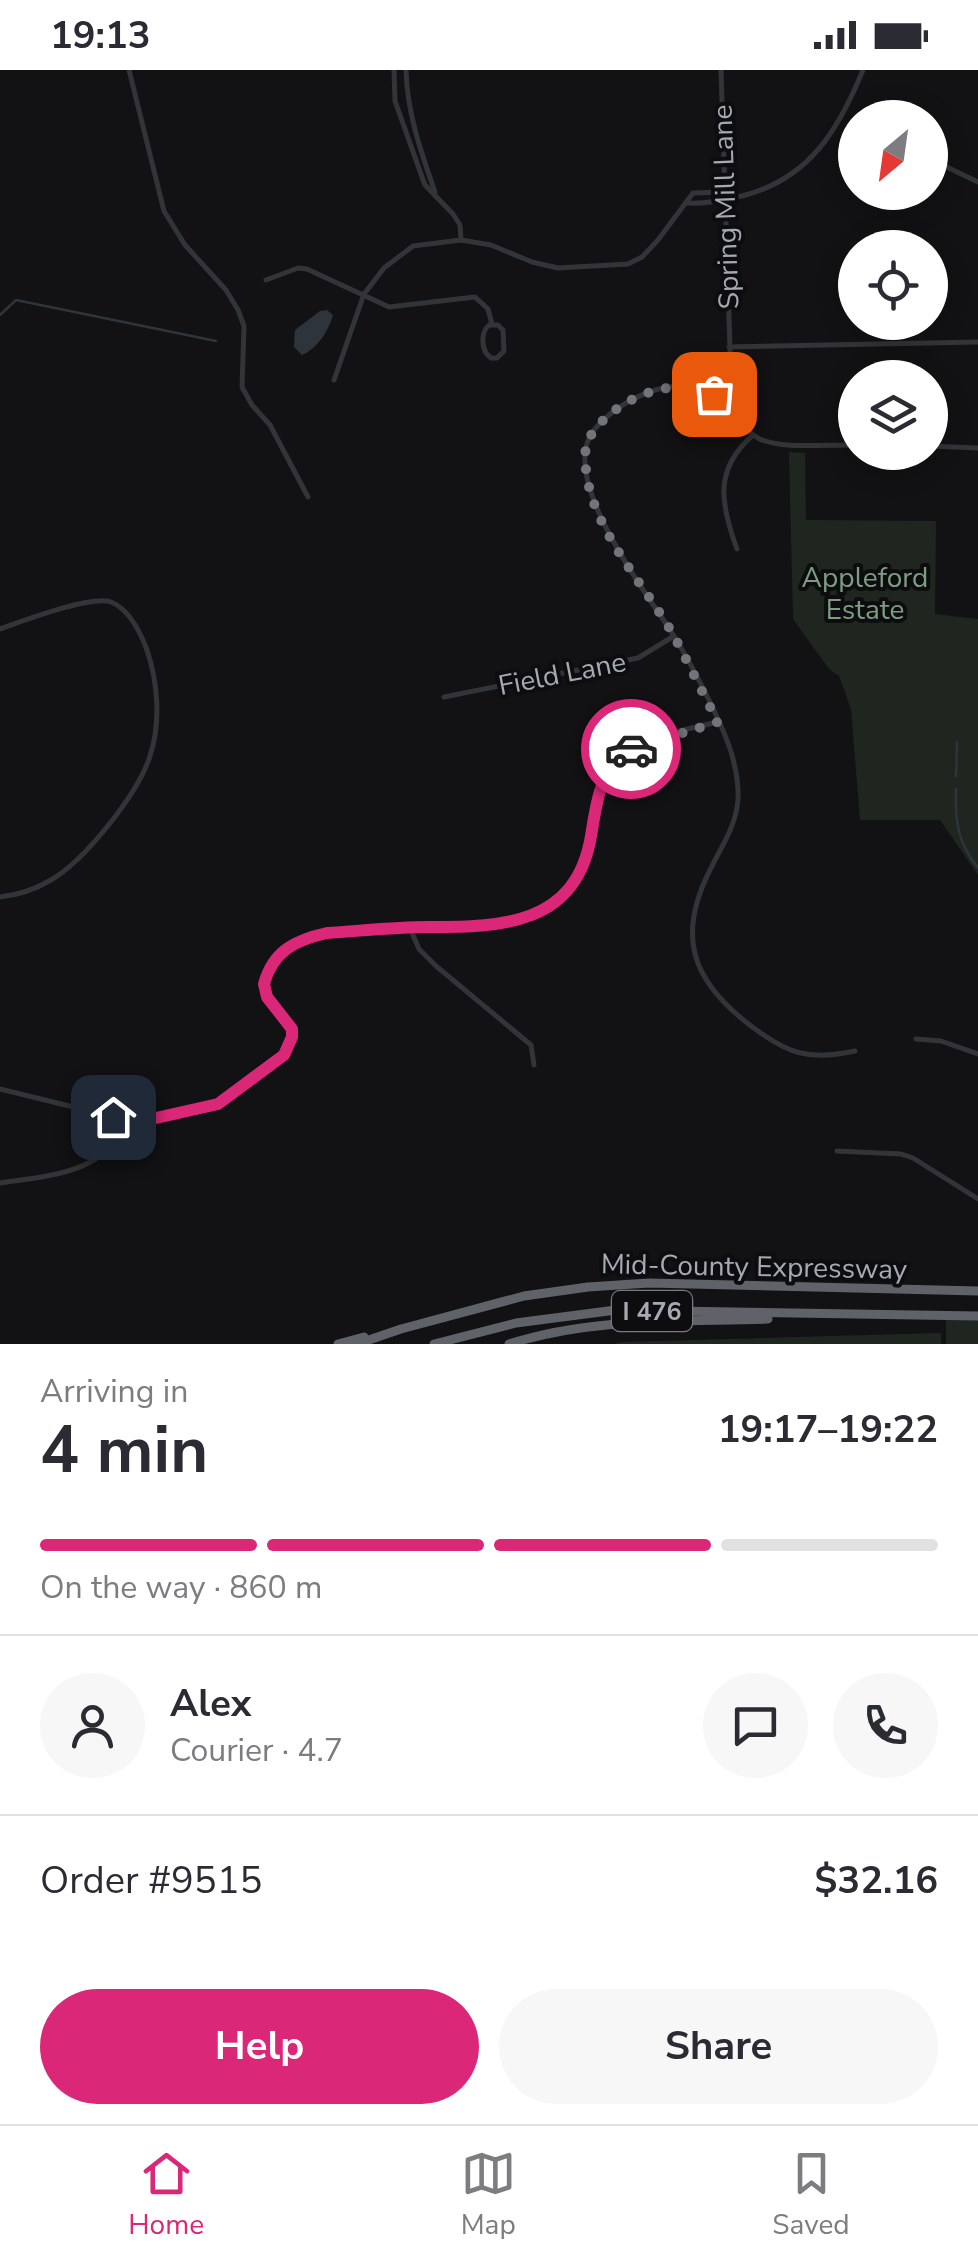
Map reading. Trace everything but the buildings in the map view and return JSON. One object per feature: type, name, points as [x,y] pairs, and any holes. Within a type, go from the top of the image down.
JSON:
[{"type":"highway","name":"Mid-County Expressway","points":[[358,1344],[401,1328],[524,1296],[649,1283],[978,1291]]},
{"type":"highway","name":"Mid-County Expressway","points":[[434,1344],[516,1323],[616,1310],[978,1316]]},
{"type":"highway","points":[[508,1344],[570,1329],[633,1322],[874,1316]]},
{"type":"highway","points":[[338,1344],[401,1328]]},
{"type":"highway","points":[[528,1344],[570,1329]]},
{"type":"street","points":[[129,70],[164,211],[185,245],[226,290],[238,310],[244,326],[242,386],[270,426],[308,497]]},
{"type":"street","points":[[394,70],[395,102],[426,185],[460,225],[461,240]]},
{"type":"street","points":[[406,70],[406,94],[415,132],[438,200]]},
{"type":"street","name":"Spring Mill Lane","points":[[721,70],[731,378],[724,402]]},
{"type":"street","points":[[850,100],[864,70]]},
{"type":"street","points":[[686,203],[770,188],[814,155],[838,121]]},
{"type":"street","points":[[948,167],[978,182]]},
{"type":"street","points":[[334,380],[364,294],[384,268],[413,246],[461,240],[491,245],[558,268],[628,264],[642,257],[693,193],[725,196]]},
{"type":"street","points":[[266,280],[298,268],[389,306],[475,297],[488,309],[492,324],[503,330],[503,354],[494,358],[484,350],[483,333],[492,324]]},
{"type":"street","points":[[729,347],[978,342]]},
{"type":"street","points":[[838,445],[797,446],[760,440],[724,402],[704,390],[689,387],[632,400],[602,422],[586,444],[590,486],[612,540],[674,636],[732,756],[738,807],[697,897],[693,934],[696,966],[718,996],[742,1019],[784,1049],[825,1058],[856,1051]]},
{"type":"street","points":[[737,548],[728,520],[724,476],[730,458],[753,435]]},
{"type":"street","points":[[948,447],[978,448]]},
{"type":"street","points":[[0,628],[52,611],[111,602],[134,625],[150,658],[157,702],[154,743],[144,772],[124,806],[51,880],[0,897]]},
{"type":"street","name":"Field Lane","points":[[444,696],[638,658],[674,636]]},
{"type":"street","points":[[0,1089],[119,1118],[156,1118],[218,1104],[284,1055],[292,1037],[292,1029],[267,997],[264,984],[274,962],[288,946],[302,938],[327,933],[490,926],[533,917],[564,894],[582,867],[590,845],[598,794],[616,760],[644,743],[718,722]]},
{"type":"street","points":[[410,928],[419,949],[436,966],[530,1045],[534,1066]]},
{"type":"street","points":[[916,1039],[941,1041],[978,1054]]},
{"type":"street","points":[[0,1182],[89,1163],[114,1140],[119,1118]]},
{"type":"street","points":[[837,1152],[913,1158],[978,1199]]},
{"type":"green space","name":"Appleford Estate","points":[[789,452],[805,453],[806,520],[936,521],[935,614],[978,619],[978,875],[940,820],[860,820],[851,709],[839,676],[829,669],[793,619]]},
{"type":"green space","points":[[946,1316],[978,1316],[978,1344],[946,1344]]},
{"type":"green space","points":[[941,1333],[941,1344],[614,1344],[621,1342]]},
{"type":"shaded area","points":[[327,310],[333,315],[325,333],[302,355],[294,347],[295,330]]},
{"type":"waterway","points":[[0,315],[16,300],[216,341]]},
{"type":"waterway","points":[[956,776],[957,742]]},
{"type":"waterway","points":[[956,789],[959,830],[978,868]]},
{"type":"way so far","points":[[631,749],[718,722],[674,636],[612,540],[590,486],[586,444],[602,422],[647,394],[689,387],[714,394]]},
{"type":"route","points":[[113,1117],[156,1118],[203,1110],[226,1100],[284,1055],[292,1029],[267,997],[264,984],[280,953],[302,938],[327,933],[490,926],[533,917],[548,908],[574,882],[582,867],[602,782],[616,760],[631,749]]}]
